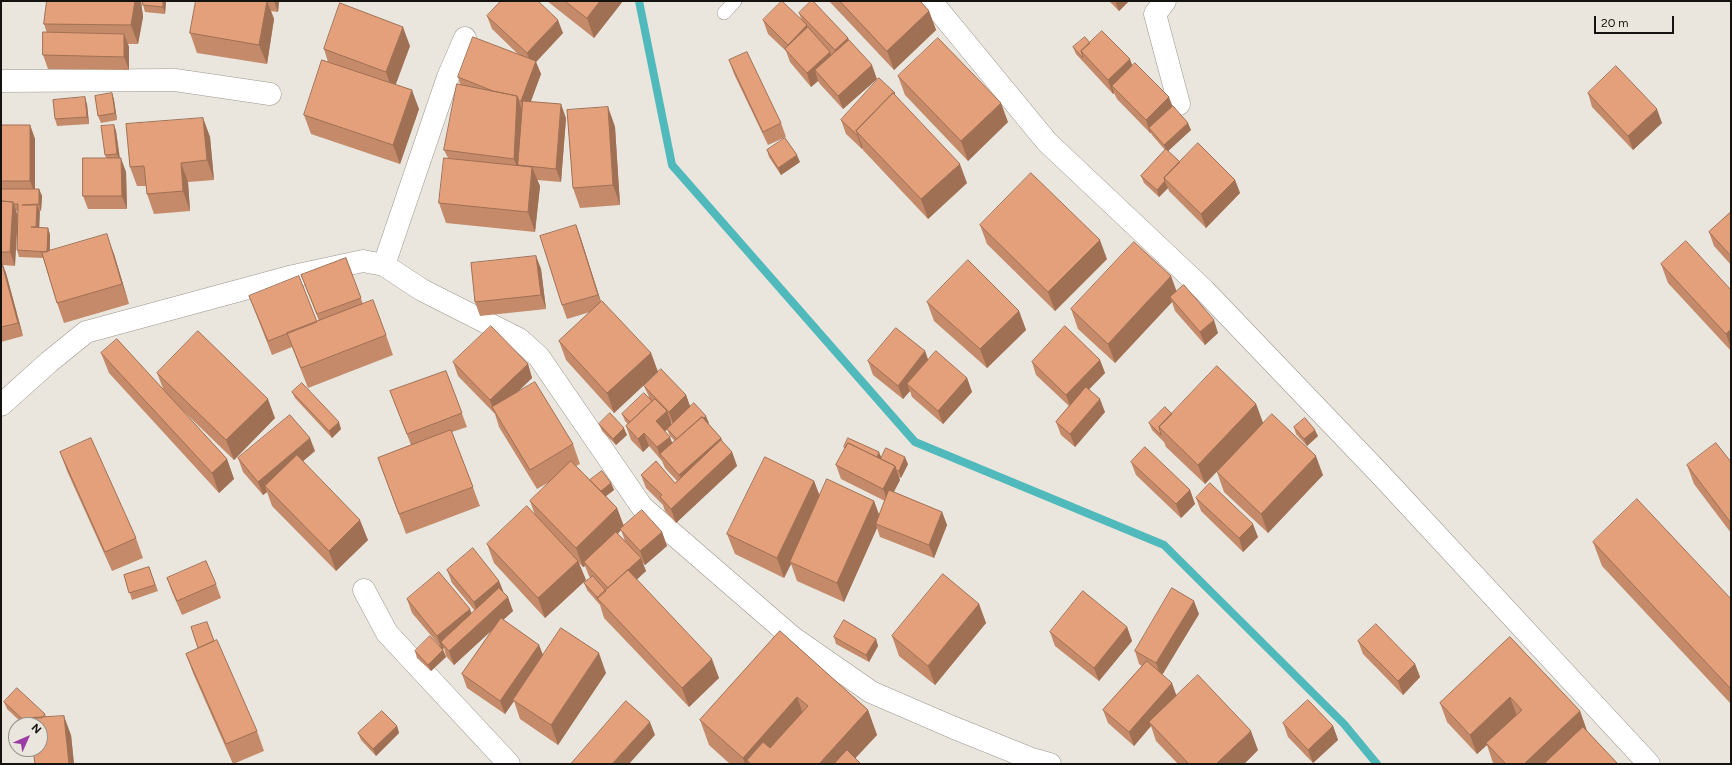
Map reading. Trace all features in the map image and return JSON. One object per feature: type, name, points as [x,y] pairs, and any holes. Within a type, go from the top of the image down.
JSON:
[{"type":"street","points":[[930,1],[1047,142],[1209,296],[1381,475],[1648,764]]},
{"type":"street","points":[[1164,1],[1155,14],[1179,104]]},
{"type":"street","points":[[384,265],[448,77],[465,38]]},
{"type":"street","points":[[1,81],[175,80],[270,94]]},
{"type":"street","points":[[1,405],[48,362],[86,332],[289,276],[363,261],[384,265],[429,294],[520,339],[539,357],[642,507],[792,637],[871,692],[1029,758],[1050,764]]},
{"type":"street","points":[[364,590],[387,633],[509,764]]},
{"type":"lane","points":[[724,13],[735,1]]},
{"type":"building","points":[[47,1],[135,1],[131,25],[44,24]]},
{"type":"building","points":[[143,1],[163,1],[163,7],[143,5]]},
{"type":"building","points":[[196,1],[267,1],[259,45],[190,33]]},
{"type":"building","points":[[501,1],[538,1],[558,20],[527,53],[487,16]]},
{"type":"building","points":[[565,1],[600,1],[587,18]]},
{"type":"building","points":[[782,1],[807,25],[788,45],[763,20]]},
{"type":"building","points":[[811,1],[813,1],[848,38],[835,50],[799,13]]},
{"type":"building","points":[[840,1],[920,1],[929,11],[887,51]]},
{"type":"building","points":[[340,3],[403,27],[386,72],[324,49]]},
{"type":"building","points":[[808,27],[830,52],[807,73],[785,49]]},
{"type":"building","points":[[1102,31],[1130,59],[1108,80],[1081,51]]},
{"type":"building","points":[[43,32],[124,34],[124,57],[43,55]]},
{"type":"building","points":[[473,37],[536,61],[521,101],[519,101],[517,96],[493,91],[458,77]]},
{"type":"building","points":[[1085,37],[1090,43],[1081,51],[1082,57],[1073,47]]},
{"type":"building","points":[[938,38],[1001,103],[961,141],[898,76]]},
{"type":"building","points":[[849,40],[872,65],[838,96],[815,70]]},
{"type":"building","points":[[747,52],[781,123],[763,132],[729,60]]},
{"type":"building","points":[[322,60],[412,90],[393,145],[304,115]]},
{"type":"building","points":[[1135,63],[1169,97],[1146,120],[1112,86]]},
{"type":"building","points":[[1616,66],[1657,109],[1628,136],[1588,93]]},
{"type":"building","points":[[879,78],[895,93],[893,93],[856,131],[857,135],[841,120]]},
{"type":"building","points":[[457,84],[517,96],[514,159],[444,150]]},
{"type":"building","points":[[112,93],[115,113],[98,116],[95,96]]},
{"type":"building","points":[[893,93],[960,164],[921,199],[856,131]]},
{"type":"building","points":[[85,97],[87,117],[55,119],[53,100]]},
{"type":"building","points":[[523,101],[561,104],[556,169],[518,165]]},
{"type":"building","points":[[1173,106],[1188,123],[1164,145],[1149,128]]},
{"type":"building","points":[[608,107],[613,185],[573,188],[567,110]]},
{"type":"building","points":[[203,118],[207,160],[181,163],[183,191],[147,194],[144,166],[130,167],[126,124]]},
{"type":"building","points":[[1,125],[30,125],[30,181],[1,181]]},
{"type":"building","points":[[114,125],[117,154],[105,155],[101,126]]},
{"type":"building","points":[[785,138],[797,155],[778,168],[767,150]]},
{"type":"building","points":[[1198,143],[1235,180],[1201,214],[1164,178]]},
{"type":"building","points":[[1166,149],[1180,162],[1164,178],[1165,181],[1157,190],[1141,176]]},
{"type":"building","points":[[83,158],[121,158],[122,196],[83,196]]},
{"type":"building","points":[[444,158],[532,167],[528,212],[439,203]]},
{"type":"building","points":[[1031,173],[1100,240],[1048,292],[980,225]]},
{"type":"building","points":[[1,189],[39,189],[39,204],[22,205],[37,205],[36,227],[31,227],[48,228],[47,252],[17,250],[18,204],[1,201]]},
{"type":"building","points":[[1,201],[13,202],[10,252],[1,252]]},
{"type":"building","points":[[1731,212],[1731,256],[1709,232]]},
{"type":"building","points":[[576,225],[598,295],[562,305],[540,236]]},
{"type":"building","points":[[107,234],[122,284],[57,303],[42,253]]},
{"type":"building","points":[[1686,241],[1731,290],[1731,329],[1726,334],[1661,264]]},
{"type":"building","points":[[1134,242],[1171,276],[1108,344],[1071,309]]},
{"type":"building","points":[[536,256],[541,295],[475,302],[471,263]]},
{"type":"building","points":[[346,258],[361,298],[317,314],[301,275]]},
{"type":"building","points":[[1,260],[18,323],[1,327]]},
{"type":"building","points":[[968,260],[1019,311],[980,349],[927,302]]},
{"type":"building","points":[[299,276],[317,322],[268,341],[249,296]]},
{"type":"building","points":[[1184,285],[1214,320],[1200,332],[1170,297]]},
{"type":"building","points":[[373,300],[386,335],[301,368],[287,333]]},
{"type":"building","points":[[602,301],[651,353],[607,393],[559,341]]},
{"type":"building","points":[[491,326],[528,364],[490,400],[453,362]]},
{"type":"building","points":[[1065,326],[1100,360],[1066,395],[1032,362]]},
{"type":"building","points":[[896,328],[925,351],[898,386],[868,361]]},
{"type":"building","points":[[198,331],[268,399],[226,440],[157,373]]},
{"type":"building","points":[[117,339],[227,459],[212,473],[101,353]]},
{"type":"building","points":[[936,351],[967,378],[938,411],[907,384]]},
{"type":"building","points":[[1217,366],[1256,404],[1198,465],[1159,427]]},
{"type":"building","points":[[661,369],[686,395],[669,412],[644,386]]},
{"type":"building","points":[[446,371],[462,413],[407,434],[390,391]]},
{"type":"building","points":[[535,382],[573,444],[530,470],[492,407]]},
{"type":"building","points":[[302,383],[339,422],[329,431],[292,392]]},
{"type":"building","points":[[1086,387],[1100,399],[1070,434],[1056,422]]},
{"type":"building","points":[[644,393],[652,401],[630,422],[622,414]]},
{"type":"building","points":[[655,399],[667,411],[656,421],[670,437],[657,447],[644,433],[638,439],[626,426]]},
{"type":"building","points":[[694,403],[706,416],[704,418],[702,417],[677,439],[667,429]]},
{"type":"building","points":[[1165,407],[1172,414],[1159,427],[1161,435],[1149,423]]},
{"type":"building","points":[[610,413],[624,428],[613,439],[599,424]]},
{"type":"building","points":[[1272,414],[1316,456],[1261,514],[1217,472]]},
{"type":"building","points":[[290,415],[310,438],[258,482],[238,458]]},
{"type":"building","points":[[702,417],[721,438],[679,475],[660,454]]},
{"type":"building","points":[[1305,418],[1315,430],[1304,439],[1294,427]]},
{"type":"building","points":[[451,430],[473,487],[399,514],[378,458]]},
{"type":"building","points":[[91,438],[136,538],[105,552],[60,452]]},
{"type":"building","points":[[848,438],[879,452],[877,457],[848,443],[845,448],[844,447]]},
{"type":"building","points":[[721,440],[732,452],[671,509],[660,497],[662,495],[641,475],[656,461],[675,483]]},
{"type":"building","points":[[848,443],[895,466],[883,489],[836,465]]},
{"type":"building","points":[[1716,443],[1731,462],[1731,523],[1687,465]]},
{"type":"building","points":[[1145,447],[1190,490],[1176,504],[1131,462]]},
{"type":"building","points":[[886,448],[905,457],[899,471],[896,470],[895,466],[881,459]]},
{"type":"building","points":[[297,455],[360,520],[329,551],[265,486]]},
{"type":"building","points":[[765,457],[814,481],[777,558],[727,534]]},
{"type":"building","points":[[571,461],[617,508],[576,548],[530,501]]},
{"type":"building","points":[[602,471],[611,483],[601,491],[590,480]]},
{"type":"building","points":[[827,479],[874,501],[837,583],[790,562]]},
{"type":"building","points":[[1210,483],[1253,524],[1239,538],[1196,498]]},
{"type":"building","points":[[889,490],[942,512],[929,545],[876,524]]},
{"type":"building","points":[[1637,499],[1731,599],[1731,689],[1593,542]]},
{"type":"building","points":[[527,506],[578,561],[538,598],[487,544]]},
{"type":"building","points":[[642,510],[662,532],[640,551],[620,529]]},
{"type":"building","points":[[616,532],[641,558],[608,588],[584,562]]},
{"type":"building","points":[[473,548],[499,581],[474,602],[447,570]]},
{"type":"building","points":[[206,561],[216,584],[177,601],[167,578]]},
{"type":"building","points":[[149,567],[155,585],[129,593],[124,575]]},
{"type":"building","points":[[628,570],[712,659],[682,688],[597,598]]},
{"type":"building","points":[[439,572],[470,609],[437,636],[407,599]]},
{"type":"building","points":[[943,574],[979,604],[928,666],[892,636]]},
{"type":"building","points":[[593,576],[606,591],[598,598],[584,583]]},
{"type":"building","points":[[499,588],[508,597],[449,651],[441,642]]},
{"type":"building","points":[[1172,588],[1194,601],[1156,663],[1135,651]]},
{"type":"building","points":[[1083,591],[1127,627],[1094,668],[1050,632]]},
{"type":"building","points":[[501,618],[539,645],[500,701],[462,674]]},
{"type":"building","points":[[844,620],[876,639],[866,655],[834,637]]},
{"type":"building","points":[[207,622],[214,641],[198,648],[191,627]]},
{"type":"building","points":[[1376,624],[1415,664],[1398,681],[1358,641]]},
{"type":"building","points":[[561,628],[599,653],[551,725],[513,700]]},
{"type":"building","points":[[780,631],[868,710],[819,764],[751,764],[747,760],[763,742],[770,748],[808,706],[797,697],[743,758],[700,720]]},
{"type":"building","points":[[430,636],[443,650],[428,665],[415,651]]},
{"type":"building","points":[[1510,637],[1580,711],[1524,764],[1506,764],[1486,743],[1522,710],[1510,697],[1470,735],[1440,703]]},
{"type":"building","points":[[217,640],[257,731],[226,744],[186,654]]},
{"type":"building","points":[[1147,661],[1172,683],[1129,732],[1103,710]]},
{"type":"building","points":[[1198,675],[1251,731],[1216,764],[1189,764],[1149,722]]},
{"type":"building","points":[[17,688],[45,714],[43,717],[20,717],[4,702]]},
{"type":"building","points":[[1308,700],[1333,726],[1308,750],[1283,723]]},
{"type":"building","points":[[626,701],[650,722],[612,764],[571,764]]},
{"type":"building","points":[[382,711],[397,726],[373,749],[358,733]]},
{"type":"building","points":[[64,716],[69,764],[35,764],[34,757],[48,757],[48,717]]},
{"type":"building","points":[[1583,727],[1618,764],[1544,764]]},
{"type":"building","points":[[847,750],[861,764],[834,764]]},
{"type":"waterway","points":[[639,1],[672,165],[915,442],[1164,545],[1344,724],[1377,764]]}]
